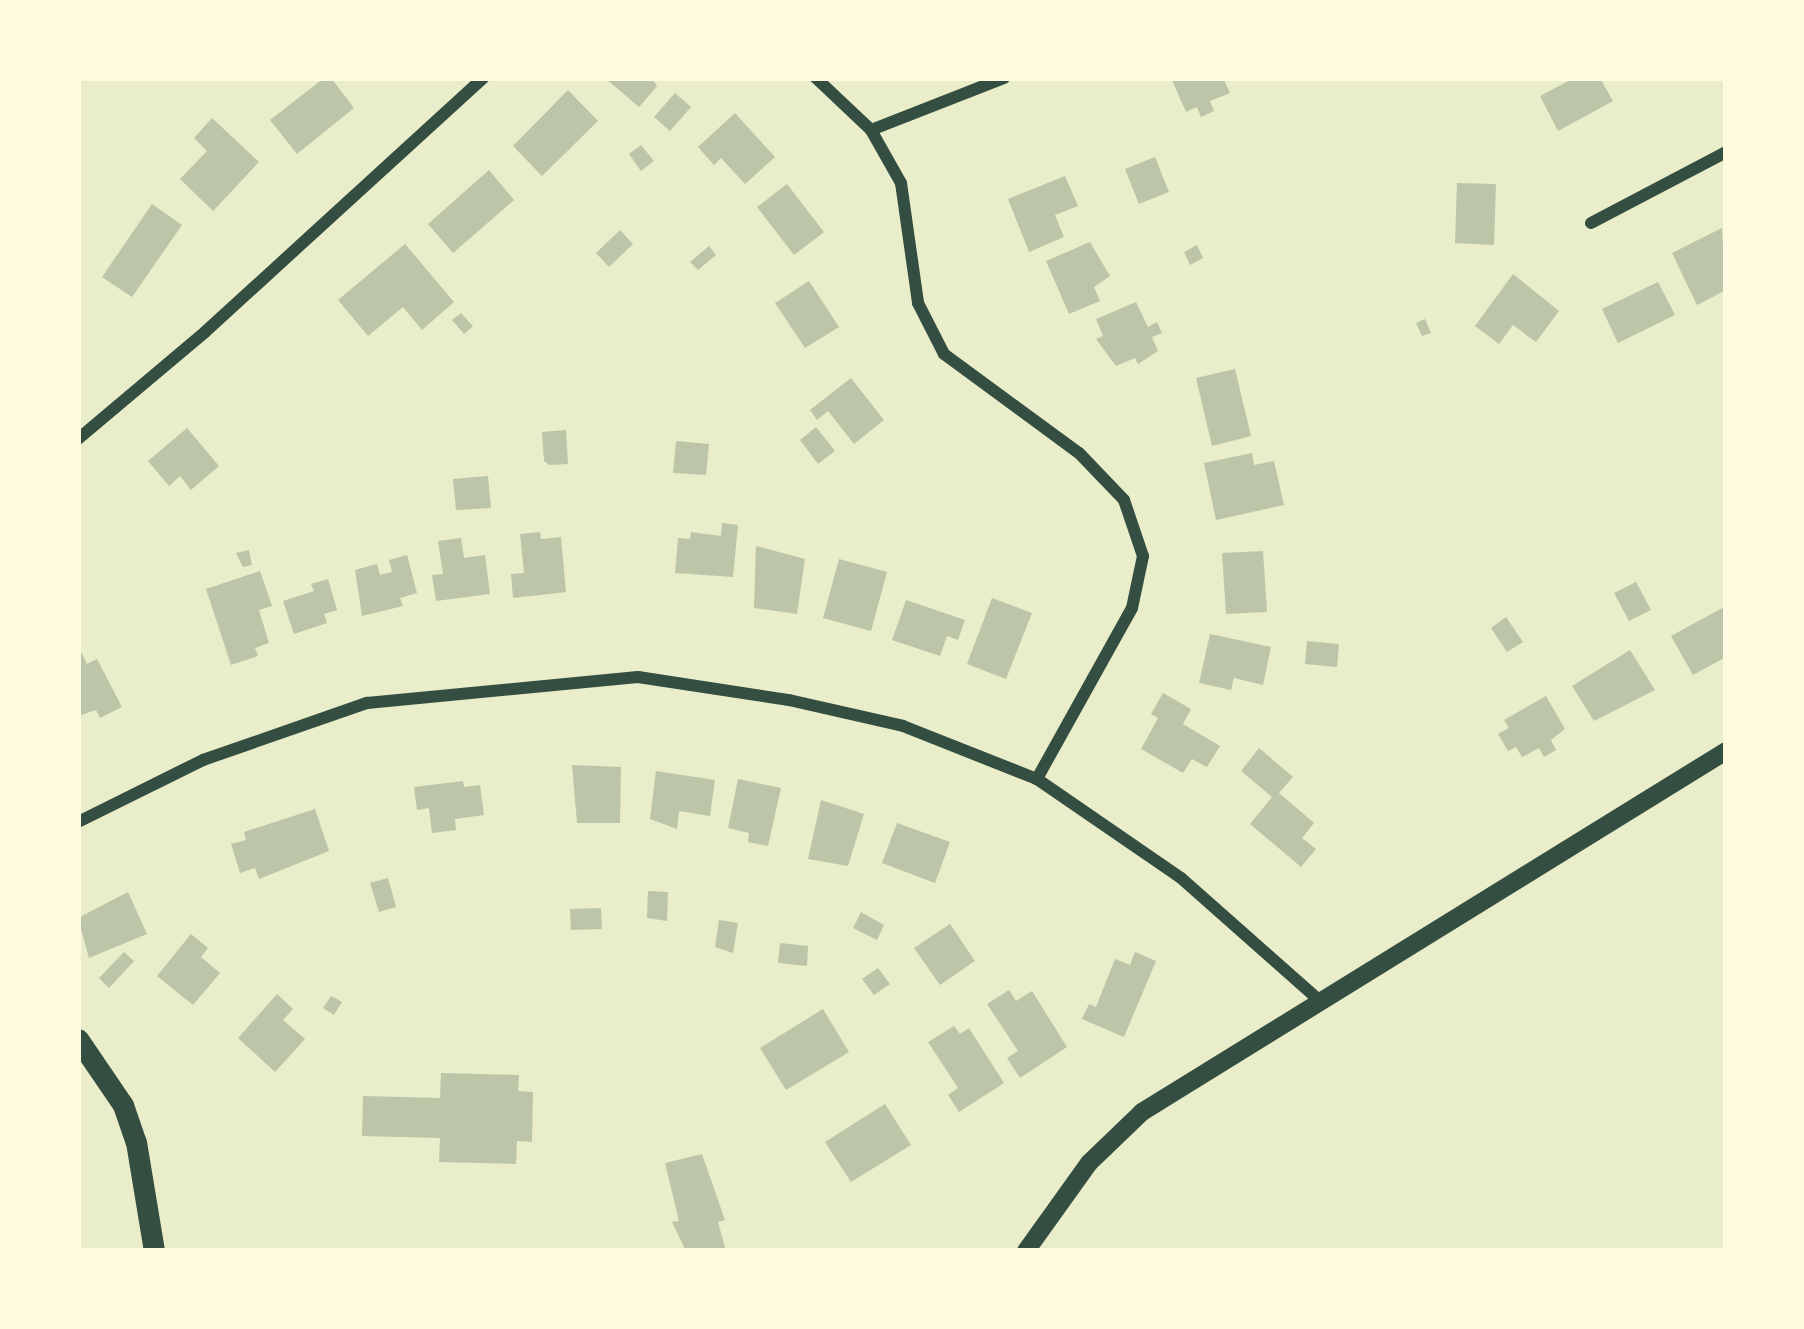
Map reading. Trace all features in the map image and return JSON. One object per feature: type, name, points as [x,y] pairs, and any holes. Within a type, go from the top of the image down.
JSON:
[{"type":"main road","points":[[78,1039],[123,1105],[136,1142],[154,1251]]},
{"type":"street","points":[[78,439],[205,332],[483,78]]},
{"type":"street","points":[[816,78],[871,130],[901,183],[918,303],[944,354],[1078,453],[1124,500],[1142,556],[1132,608],[1036,779]]},
{"type":"street","points":[[871,130],[1004,78]]},
{"type":"street","points":[[1591,223],[1726,152]]},
{"type":"street","points":[[78,822],[203,760],[367,704],[638,677],[789,700],[902,726],[1036,779],[1181,878],[1320,1001]]},
{"type":"street","points":[[1026,1251],[1089,1163],[1131,1122],[1726,751]]},
{"type":"building","points":[[324,78],[331,78],[354,108],[297,154],[270,120]]},
{"type":"building","points":[[605,78],[652,78],[657,86],[639,107]]},
{"type":"building","points":[[1171,78],[1223,78],[1230,93],[1210,101],[1214,111],[1201,117],[1197,107],[1186,112]]},
{"type":"building","points":[[1574,78],[1600,78],[1613,101],[1558,131],[1540,96]]},
{"type":"building","points":[[568,90],[598,121],[542,176],[513,146]]},
{"type":"building","points":[[675,93],[691,107],[670,131],[654,117]]},
{"type":"building","points":[[735,113],[775,157],[745,184],[721,158],[714,165],[698,147]]},
{"type":"building","points":[[212,118],[259,162],[213,211],[180,179],[207,151],[194,138]]},
{"type":"building","points":[[641,145],[654,161],[641,171],[629,154]]},
{"type":"building","points":[[1155,157],[1169,192],[1139,204],[1125,169]]},
{"type":"building","points":[[489,170],[514,200],[453,253],[428,224]]},
{"type":"building","points":[[1065,176],[1078,206],[1055,215],[1064,237],[1029,252],[1008,199]]},
{"type":"building","points":[[1457,183],[1496,184],[1494,245],[1455,243]]},
{"type":"building","points":[[787,184],[824,232],[794,255],[757,207]]},
{"type":"building","points":[[152,204],[182,225],[132,297],[102,277]]},
{"type":"building","points":[[1722,228],[1726,290],[1697,305],[1672,253]]},
{"type":"building","points":[[620,230],[633,244],[609,267],[596,253]]},
{"type":"building","points":[[1090,242],[1110,276],[1094,287],[1100,301],[1069,314],[1046,261]]},
{"type":"building","points":[[405,244],[454,302],[422,330],[403,307],[368,336],[338,300]]},
{"type":"building","points":[[1197,245],[1203,258],[1190,265],[1184,252]]},
{"type":"building","points":[[709,246],[716,255],[698,270],[690,262]]},
{"type":"building","points":[[1513,274],[1559,311],[1536,342],[1513,325],[1499,344],[1475,326]]},
{"type":"building","points":[[809,281],[839,327],[805,348],[775,303]]},
{"type":"building","points":[[1658,282],[1675,315],[1618,343],[1602,309]]},
{"type":"building","points":[[1136,302],[1148,327],[1157,322],[1162,333],[1152,337],[1158,351],[1138,364],[1135,358],[1116,366],[1096,339],[1103,336],[1096,319]]},
{"type":"building","points":[[461,313],[473,326],[464,334],[452,320]]},
{"type":"building","points":[[1425,319],[1431,333],[1422,336],[1416,323]]},
{"type":"building","points":[[1235,369],[1251,436],[1212,446],[1196,378]]},
{"type":"building","points":[[851,378],[884,420],[854,444],[828,411],[817,420],[810,410]]},
{"type":"building","points":[[816,427],[835,451],[818,464],[800,440]]},
{"type":"building","points":[[187,428],[219,466],[191,490],[180,476],[169,486],[148,461]]},
{"type":"building","points":[[566,430],[568,464],[549,465],[544,461],[542,432]]},
{"type":"building","points":[[676,441],[709,444],[706,475],[673,473]]},
{"type":"building","points":[[1252,453],[1254,465],[1274,461],[1284,505],[1216,520],[1204,463]]},
{"type":"building","points":[[488,476],[491,508],[456,510],[453,479]]},
{"type":"building","points":[[722,523],[738,525],[733,577],[675,573],[678,538],[690,539],[691,532],[721,536]]},
{"type":"building","points":[[540,532],[541,539],[561,537],[566,592],[513,598],[511,574],[524,573],[520,534]]},
{"type":"building","points":[[461,538],[464,558],[485,555],[490,594],[436,601],[432,575],[443,574],[438,541]]},
{"type":"building","points":[[756,546],[805,559],[797,614],[754,608]]},
{"type":"building","points":[[249,550],[252,565],[243,567],[236,553]]},
{"type":"building","points":[[1263,551],[1267,612],[1226,614],[1222,553]]},
{"type":"building","points":[[407,555],[417,593],[400,598],[403,606],[362,616],[355,570],[377,564],[380,575],[392,572],[389,560]]},
{"type":"building","points":[[839,559],[887,572],[871,631],[823,618]]},
{"type":"building","points":[[260,571],[272,606],[259,610],[269,643],[255,648],[258,656],[231,665],[206,589]]},
{"type":"building","points":[[328,579],[337,610],[324,614],[327,623],[294,634],[283,601],[314,591],[311,584]]},
{"type":"building","points":[[1636,582],[1651,610],[1629,621],[1614,593]]},
{"type":"building","points":[[992,598],[1032,613],[1006,679],[967,664]]},
{"type":"building","points":[[906,600],[965,620],[958,640],[947,636],[940,656],[892,640]]},
{"type":"building","points":[[1726,606],[1726,657],[1693,675],[1671,636]]},
{"type":"building","points":[[1506,617],[1523,642],[1507,652],[1491,628]]},
{"type":"building","points":[[1210,634],[1271,647],[1263,685],[1234,678],[1231,690],[1199,683]]},
{"type":"building","points":[[1307,641],[1339,644],[1337,667],[1305,664]]},
{"type":"building","points":[[78,646],[87,664],[97,659],[122,707],[100,718],[96,710],[78,716]]},
{"type":"building","points":[[1630,650],[1655,690],[1594,721],[1572,686]]},
{"type":"building","points":[[1163,693],[1191,709],[1183,724],[1220,746],[1207,767],[1192,759],[1183,773],[1141,749],[1158,718],[1151,714]]},
{"type":"building","points":[[1546,696],[1565,729],[1551,740],[1556,750],[1544,757],[1539,748],[1522,757],[1516,747],[1508,751],[1498,734],[1509,728],[1504,720]]},
{"type":"building","points":[[1259,748],[1293,777],[1279,793],[1314,823],[1302,838],[1316,849],[1301,867],[1250,824],[1272,797],[1241,771]]},
{"type":"building","points":[[572,765],[621,767],[620,823],[577,823]]},
{"type":"building","points":[[656,771],[715,780],[710,816],[679,811],[677,829],[650,819]]},
{"type":"building","points":[[738,779],[781,788],[768,846],[748,842],[749,833],[728,828]]},
{"type":"building","points":[[463,781],[464,787],[480,785],[484,815],[455,819],[456,830],[432,833],[429,808],[417,810],[414,787]]},
{"type":"building","points":[[821,800],[864,814],[848,866],[808,859]]},
{"type":"building","points":[[315,809],[329,851],[259,879],[255,868],[240,873],[231,844],[246,840],[244,832]]},
{"type":"building","points":[[897,823],[950,842],[935,883],[882,863]]},
{"type":"building","points":[[388,878],[396,907],[379,912],[370,883]]},
{"type":"building","points":[[648,891],[668,892],[667,921],[647,918]]},
{"type":"building","points":[[128,892],[147,934],[89,958],[78,918]]},
{"type":"building","points":[[601,908],[602,929],[571,930],[570,909]]},
{"type":"building","points":[[861,912],[884,925],[877,940],[853,928]]},
{"type":"building","points":[[719,920],[738,923],[733,953],[715,947]]},
{"type":"building","points":[[950,924],[975,961],[940,985],[914,948]]},
{"type":"building","points":[[191,934],[208,948],[201,957],[220,973],[193,1005],[157,976]]},
{"type":"building","points":[[780,943],[808,946],[807,966],[778,963]]},
{"type":"building","points":[[124,952],[134,961],[109,988],[99,978]]},
{"type":"building","points":[[1135,952],[1156,961],[1124,1037],[1082,1019],[1089,1004],[1096,1007],[1115,959],[1130,965]]},
{"type":"building","points":[[878,968],[890,984],[874,995],[862,979]]},
{"type":"building","points":[[1009,990],[1016,1001],[1032,991],[1067,1047],[1020,1078],[1007,1058],[1018,1051],[987,1004]]},
{"type":"building","points":[[277,994],[293,1009],[283,1020],[305,1039],[275,1072],[238,1038]]},
{"type":"building","points":[[331,996],[342,1002],[334,1015],[323,1008]]},
{"type":"building","points":[[823,1009],[849,1052],[786,1090],[760,1048]]},
{"type":"building","points":[[954,1026],[960,1034],[969,1028],[1004,1083],[959,1112],[948,1095],[958,1088],[928,1042]]},
{"type":"building","points":[[441,1073],[519,1075],[518,1091],[533,1092],[532,1142],[517,1141],[516,1164],[439,1162],[440,1138],[362,1136],[363,1096],[440,1098]]},
{"type":"building","points":[[885,1104],[911,1145],[851,1182],[825,1142]]},
{"type":"building","points":[[702,1154],[725,1220],[718,1222],[726,1251],[686,1251],[672,1222],[679,1221],[665,1163]]}]
